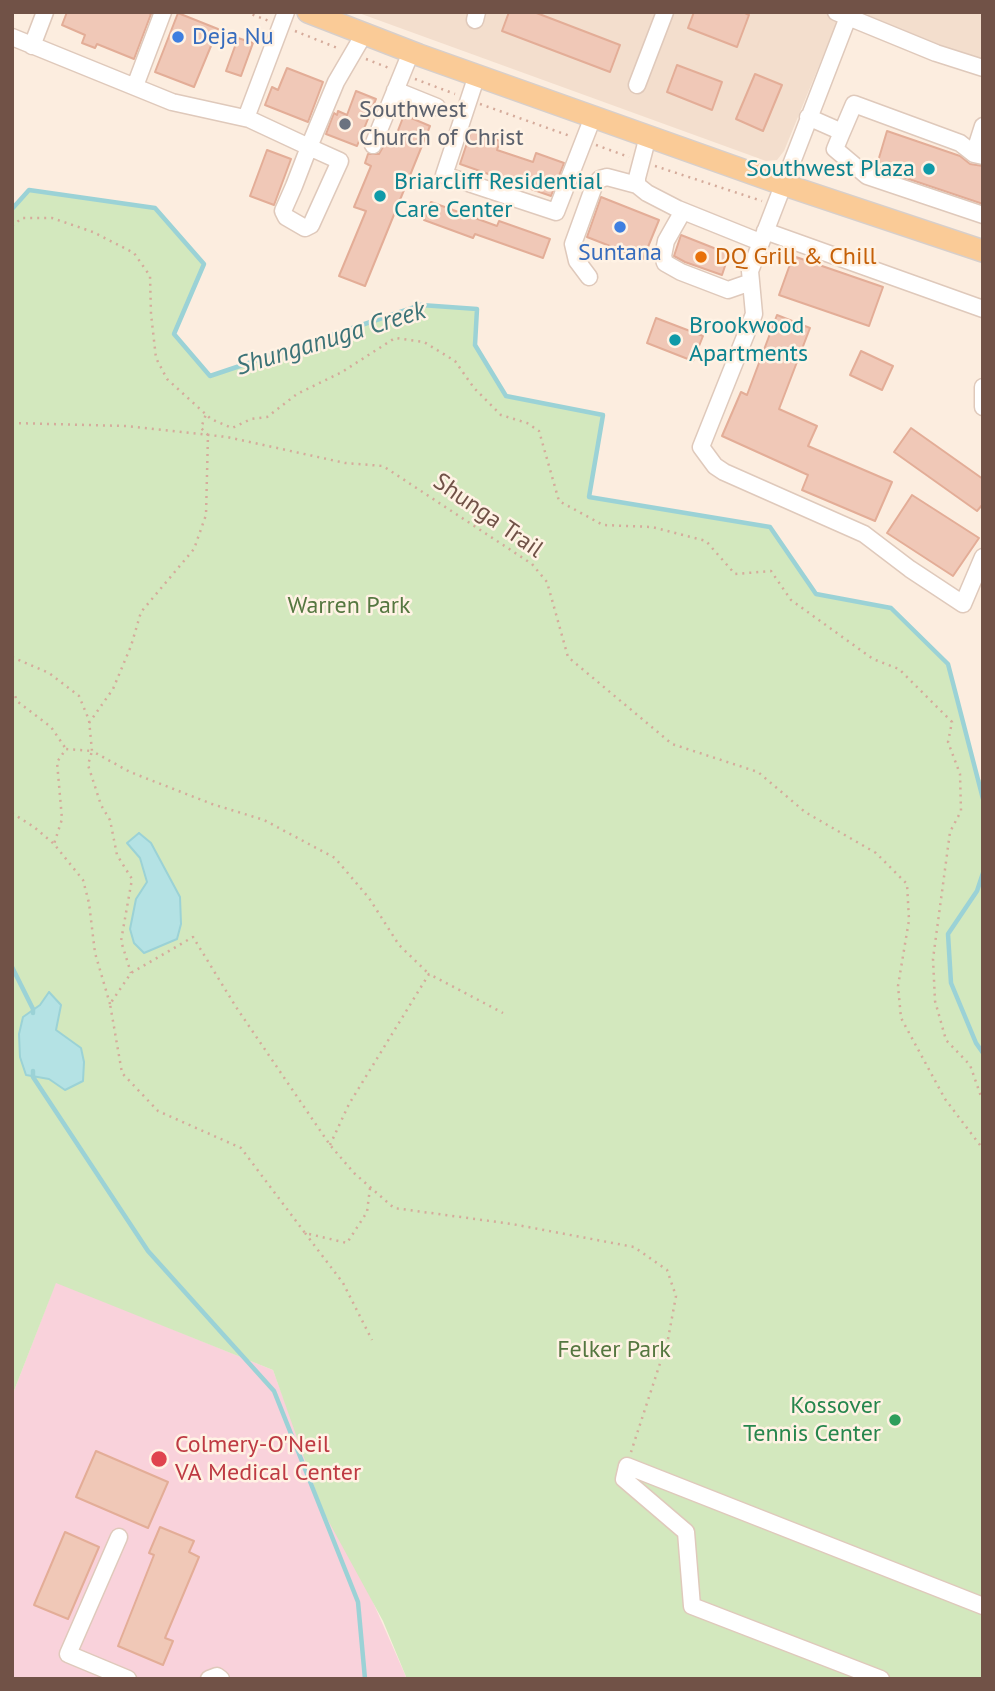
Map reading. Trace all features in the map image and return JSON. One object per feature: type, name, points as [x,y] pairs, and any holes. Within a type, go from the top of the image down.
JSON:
[{"type":"main road","points":[[308,12],[411,52],[782,184],[983,251]]},
{"type":"street","points":[[32,46],[45,12]]},
{"type":"street","points":[[135,86],[163,12]]},
{"type":"street","points":[[637,85],[665,12]]},
{"type":"street","points":[[983,68],[936,53],[844,14],[750,271],[754,314],[701,447],[724,472],[864,534],[962,604],[983,557]]},
{"type":"street","points":[[246,118],[284,19]]},
{"type":"street","points":[[12,37],[172,102],[246,118],[309,147],[340,161],[309,227],[302,227],[286,217],[283,211],[309,147],[336,82],[364,34]]},
{"type":"street","points":[[373,145],[411,52]]},
{"type":"street","points":[[477,75],[444,175],[556,212],[593,117]]},
{"type":"street","points":[[395,90],[437,107]]},
{"type":"street","points":[[983,126],[978,155],[960,143],[854,104],[835,149],[867,176],[983,215]]},
{"type":"street","points":[[808,117],[842,132]]},
{"type":"street","points":[[637,185],[648,136]]},
{"type":"street","points":[[589,277],[578,261],[573,244],[594,186],[600,179],[607,177],[637,185],[646,193],[683,211],[983,309]]},
{"type":"street","points":[[683,211],[666,241],[663,256],[665,263],[728,294],[751,282]]},
{"type":"street","points":[[983,387],[983,407]]},
{"type":"street","points":[[881,1679],[692,1606],[686,1532],[624,1479],[627,1466],[983,1606]]},
{"type":"street","points":[[119,1537],[68,1654],[128,1679]]},
{"type":"street","points":[[209,1679],[217,1676],[221,1679]]},
{"type":"path","points":[[246,12],[284,19],[351,54],[468,99],[641,162],[774,205]]},
{"type":"path","points":[[12,226],[22,218],[52,218],[93,232],[134,253],[150,276],[156,358],[167,379],[211,419],[232,428],[251,419],[267,417],[297,394],[342,372],[395,338],[424,342],[455,360],[474,388],[501,415],[527,423],[539,431],[559,501],[603,525],[652,527],[706,541],[735,574],[771,571],[791,600],[873,659],[899,669],[952,722],[948,742],[960,774],[961,811],[950,832],[933,960],[935,1001],[946,1040],[970,1065],[983,1102]]},
{"type":"path","points":[[89,723],[113,689],[131,646],[141,612],[194,549],[206,515],[208,435],[201,428],[206,414]]},
{"type":"path","name":"Shunga Trail","points":[[12,423],[126,426],[227,437],[345,463],[383,466],[532,564],[547,582],[568,657],[672,744],[758,772],[805,812],[876,853],[907,884],[909,920],[898,986],[901,1018],[945,1099],[983,1149]]},
{"type":"path","points":[[12,657],[50,673],[79,696],[89,723],[92,751],[88,765],[110,820],[117,855],[132,879],[121,941],[131,972]]},
{"type":"path","points":[[12,690],[18,702],[51,727],[66,749]]},
{"type":"path","points":[[66,749],[92,751],[142,776],[212,804],[264,820],[335,858],[369,898],[399,945],[429,974],[503,1013]]},
{"type":"path","points":[[54,845],[62,819],[57,762],[66,749]]},
{"type":"path","points":[[12,813],[34,827],[54,845],[83,880],[89,903],[95,953],[110,1004],[122,1073],[158,1111],[241,1148],[343,1283],[372,1340]]},
{"type":"path","points":[[110,1004],[131,972],[193,937],[243,1018],[330,1145],[354,1173],[394,1208],[512,1224],[634,1247],[667,1270],[676,1296],[668,1339],[627,1466]]},
{"type":"path","points":[[330,1145],[349,1104],[429,974]]},
{"type":"path","points":[[305,1233],[347,1243],[368,1212],[370,1188]]},
{"type":"shaded area","points":[[356,12],[841,12],[784,151],[777,160],[766,161]]},
{"type":"shaded area","points":[[865,12],[983,12],[983,59],[943,48],[870,17]]},
{"type":"shaded area","name":"Colmery-O'Neil VA Medical Center","points":[[56,1282],[273,1370],[287,1408],[407,1679],[12,1679],[12,1396]]},
{"type":"green space","points":[[29,190],[155,208],[204,264],[174,333],[210,376],[421,305],[477,309],[475,345],[506,396],[603,415],[589,497],[770,527],[816,594],[891,608],[948,664],[979,779],[983,781],[983,1679],[407,1679],[383,1621],[323,1511],[273,1370],[56,1283],[12,1396],[12,209]]},
{"type":"water","points":[[139,833],[151,843],[180,897],[181,924],[177,939],[144,953],[134,943],[130,929],[136,899],[147,882],[140,858],[127,843]]},
{"type":"water","points":[[49,992],[61,1005],[56,1030],[81,1048],[84,1062],[83,1081],[65,1090],[49,1079],[26,1075],[20,1057],[19,1034],[23,1017],[40,1005]]},
{"type":"building","points":[[67,12],[151,14],[134,59],[97,44],[95,48],[82,43],[85,35],[62,25]]},
{"type":"building","points":[[509,12],[534,12],[620,45],[610,72],[502,31]]},
{"type":"building","points":[[694,12],[743,12],[749,15],[737,47],[688,28]]},
{"type":"building","points":[[178,13],[218,29],[194,87],[155,72]]},
{"type":"building","points":[[238,38],[253,43],[241,76],[226,71]]},
{"type":"building","points":[[677,65],[722,82],[712,110],[667,92]]},
{"type":"building","points":[[287,68],[323,82],[308,122],[265,105],[272,87],[278,90]]},
{"type":"building","points":[[755,74],[782,85],[763,131],[736,119]]},
{"type":"building","name":"Southwest Church of Christ","points":[[356,91],[376,99],[357,146],[326,134],[334,113],[337,115],[338,111],[347,115]]},
{"type":"building","points":[[404,115],[430,126],[365,286],[339,276],[366,211],[354,207],[371,166],[365,163],[368,154],[379,154],[385,143],[392,146]]},
{"type":"building","points":[[471,131],[500,141],[497,150],[533,162],[536,153],[564,163],[551,196],[460,164]]},
{"type":"building","name":"Southwest Plaza","points":[[887,131],[960,156],[970,164],[983,166],[983,204],[876,168]]},
{"type":"building","points":[[267,150],[291,159],[274,205],[250,196]]},
{"type":"building","name":"Suntana","points":[[601,197],[659,220],[643,259],[587,237]]},
{"type":"building","points":[[431,202],[497,226],[499,221],[550,239],[543,258],[475,234],[473,238],[424,220]]},
{"type":"building","name":"DQ Grill & Chill","points":[[681,235],[729,254],[722,275],[674,256]]},
{"type":"building","points":[[793,256],[883,287],[869,326],[779,295]]},
{"type":"building","points":[[777,315],[810,328],[779,409],[817,426],[808,446],[892,482],[875,521],[802,490],[808,475],[722,436],[741,392],[747,395]]},
{"type":"building","name":"Brookwood Apartments","points":[[656,318],[703,336],[693,361],[647,343]]},
{"type":"building","points":[[861,351],[893,366],[882,390],[850,375]]},
{"type":"building","points":[[911,428],[983,479],[983,504],[977,511],[894,452]]},
{"type":"building","points":[[912,495],[979,538],[953,576],[887,533]]},
{"type":"building","points":[[96,1451],[168,1482],[148,1528],[76,1497]]},
{"type":"building","points":[[160,1527],[194,1541],[189,1552],[199,1557],[165,1638],[173,1641],[163,1665],[118,1646],[154,1555],[149,1553]]},
{"type":"building","points":[[65,1532],[99,1547],[68,1619],[34,1605]]},
{"type":"waterway","name":"Shunganuga Creek","points":[[12,209],[29,190],[155,208],[204,264],[174,334],[210,376],[421,305],[477,309],[475,345],[506,396],[603,415],[589,497],[770,527],[816,594],[891,608],[948,664],[983,799]]},
{"type":"waterway","name":"Shunganuga Creek","points":[[983,873],[977,891],[948,934],[951,983],[976,1043],[983,1053]]},
{"type":"waterway","points":[[12,967],[33,1013]]},
{"type":"waterway","points":[[33,1071],[33,1077],[148,1251],[274,1391],[358,1602],[365,1679]]},
{"type":"place","name":"Deja Nu","points":[[178,37]]},
{"type":"place","name":"Southwest Church of Christ","points":[[345,124]]},
{"type":"place","name":"Southwest Plaza","points":[[929,169]]},
{"type":"place","name":"Briarcliff Residential Care Center","points":[[380,196]]},
{"type":"place","name":"Suntana","points":[[620,227]]},
{"type":"place","name":"DQ Grill & Chill","points":[[701,257]]},
{"type":"place","name":"Brookwood Apartments","points":[[675,340]]},
{"type":"place","name":"Kossover Tennis Center","points":[[895,1420]]},
{"type":"place","name":"Colmery-O'Neil VA Medical Center","points":[[159,1459]]},
{"type":"park label","name":"Warren Park","points":[[349,606]]},
{"type":"park label","name":"Felker Park","points":[[614,1350]]}]
